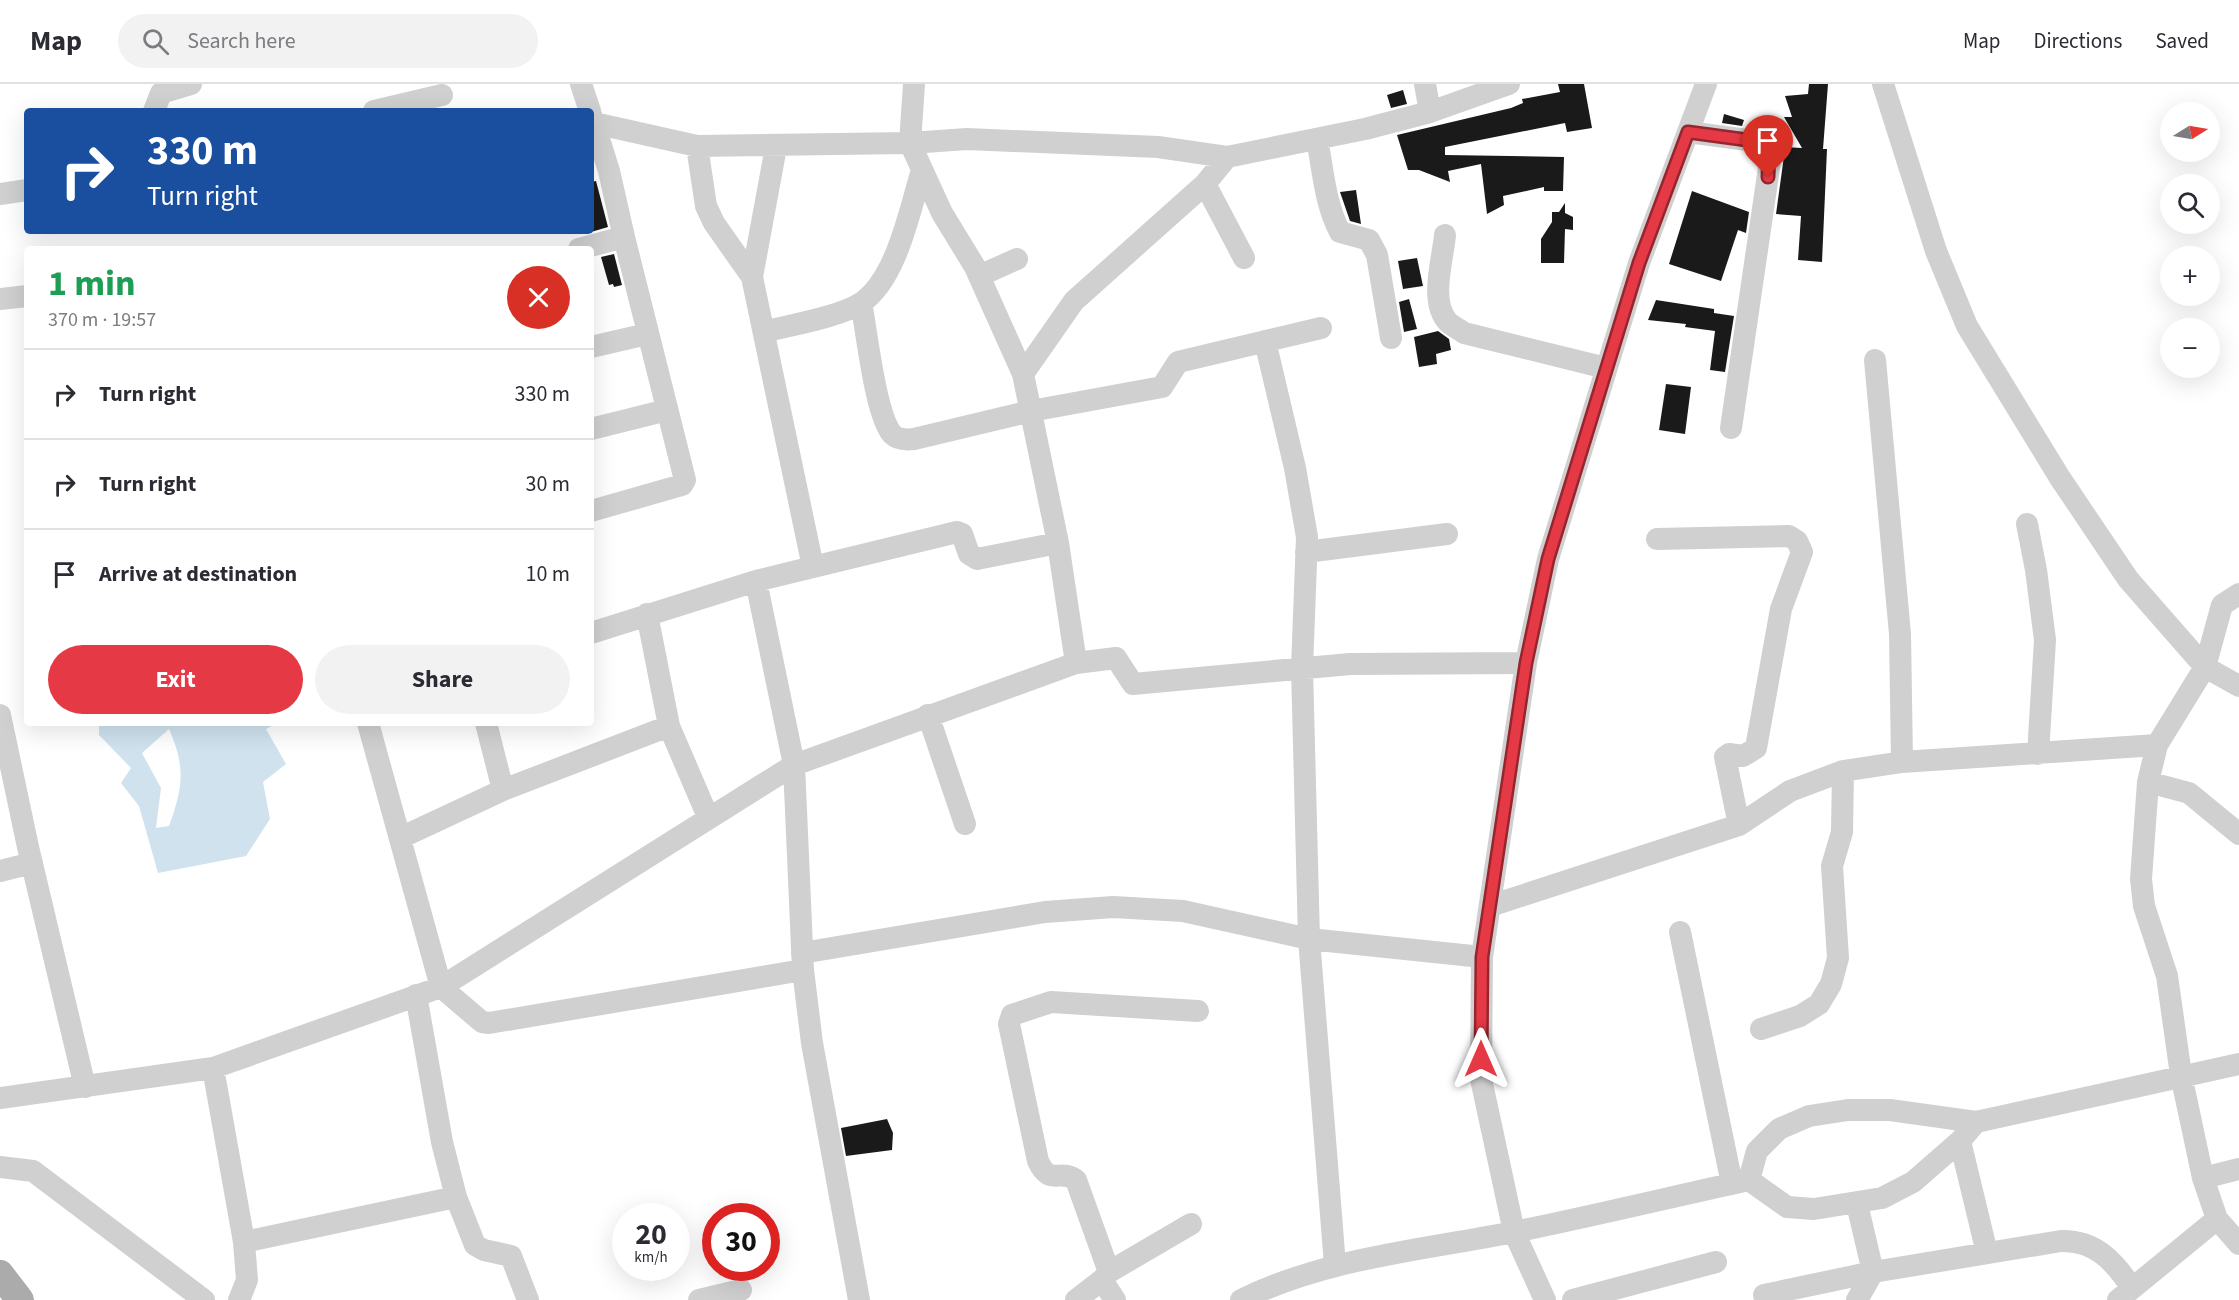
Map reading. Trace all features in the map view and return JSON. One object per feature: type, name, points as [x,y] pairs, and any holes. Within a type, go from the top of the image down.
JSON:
[{"type":"main road","points":[[0,1274],[20,1300]]},
{"type":"street","points":[[155,108],[161,93],[191,84]]},
{"type":"street","points":[[581,84],[588,108]]},
{"type":"street","points":[[914,84],[910,144],[942,213],[979,276],[1023,374],[1058,543],[1076,663]]},
{"type":"street","points":[[1425,84],[1430,111]]},
{"type":"street","points":[[594,117],[696,146],[910,144],[967,139],[1158,147],[1227,157],[1317,139],[1430,111],[1509,84]]},
{"type":"street","points":[[1545,1300],[1514,1232],[1481,1079],[1482,957],[1526,663],[1548,559],[1639,263],[1706,84]]},
{"type":"street","points":[[1883,84],[1936,251],[1967,326],[2102,542],[2128,579],[2205,667],[2239,686]]},
{"type":"street","points":[[387,108],[442,95]]},
{"type":"street","points":[[594,125],[609,171],[647,334],[684,476],[682,485],[594,510]]},
{"type":"street","points":[[1688,132],[1762,142],[1769,146],[1771,154],[1731,428]]},
{"type":"street","points":[[1317,139],[1332,214],[1340,232],[1368,240],[1377,255],[1391,338]]},
{"type":"street","points":[[696,146],[706,206],[714,223],[752,277]]},
{"type":"street","points":[[776,147],[752,277],[813,567]]},
{"type":"street","points":[[1023,374],[1074,302],[1206,184],[1227,157]]},
{"type":"street","points":[[764,332],[828,315],[861,303],[885,277],[899,245],[922,170]]},
{"type":"street","points":[[1206,184],[1244,258]]},
{"type":"street","points":[[0,194],[24,190]]},
{"type":"street","points":[[1445,235],[1438,295],[1440,308],[1448,321],[1464,333],[1606,368]]},
{"type":"street","points":[[590,246],[624,237]]},
{"type":"street","points":[[979,276],[1017,259]]},
{"type":"street","points":[[0,299],[24,296]]},
{"type":"street","points":[[861,303],[882,413],[892,434],[901,440],[914,439],[1031,411],[1162,387],[1178,362],[1322,328]]},
{"type":"street","points":[[594,346],[647,334]]},
{"type":"street","points":[[1264,341],[1295,468],[1307,537],[1302,668],[1309,939],[1335,1265]]},
{"type":"street","points":[[1875,360],[1900,634],[1902,762]]},
{"type":"street","points":[[594,428],[667,410]]},
{"type":"street","points":[[2027,524],[2036,570],[2045,640],[2038,754]]},
{"type":"street","points":[[594,632],[756,582],[957,532],[962,534],[969,554],[977,559],[1058,543]]},
{"type":"street","points":[[1306,552],[1447,534]]},
{"type":"street","points":[[1657,539],[1789,536],[1797,541],[1802,552],[1781,609],[1756,747],[1743,756],[1729,754],[1725,757],[1739,825]]},
{"type":"street","points":[[756,582],[794,765],[803,962],[812,1043],[859,1300]]},
{"type":"street","points":[[2239,594],[2227,601],[2218,612],[2205,667],[2157,746],[2148,782],[2141,879],[2144,906],[2167,976],[2181,1075],[2203,1178],[2217,1219],[2239,1244]]},
{"type":"street","points":[[647,614],[669,726],[708,817]]},
{"type":"street","points":[[0,1098],[213,1068],[441,987],[794,765],[1076,663],[1116,658],[1133,684],[1350,664],[1526,663]]},
{"type":"street","points":[[0,715],[85,1087]]},
{"type":"street","points":[[928,715],[965,824]]},
{"type":"street","points":[[369,726],[441,987],[470,1013],[489,1023],[1046,912],[1113,907],[1183,911],[1309,939],[1482,957]]},
{"type":"street","points":[[487,726],[503,790]]},
{"type":"street","points":[[400,838],[503,790],[669,726]]},
{"type":"street","points":[[1490,906],[1739,825],[1790,790],[1843,771],[1902,762],[2157,746]]},
{"type":"street","points":[[1761,1029],[1800,1016],[1819,1005],[1832,984],[1838,958],[1832,866],[1842,832],[1843,771]]},
{"type":"street","points":[[2148,782],[2189,793],[2239,834]]},
{"type":"street","points":[[0,871],[32,863]]},
{"type":"street","points":[[1680,932],[1741,1182]]},
{"type":"street","points":[[416,995],[442,1142],[456,1197],[475,1245],[484,1250],[511,1256],[528,1300]]},
{"type":"street","points":[[1115,1300],[1076,1180],[1072,1176],[1050,1176],[1043,1172],[1038,1161],[1010,1024],[1012,1015],[1051,1002],[1198,1011]]},
{"type":"street","points":[[1741,1182],[1757,1151],[1779,1129],[1809,1116],[1848,1110],[1890,1110],[1976,1122],[2239,1064]]},
{"type":"street","points":[[213,1068],[244,1242],[247,1280],[239,1300]]},
{"type":"street","points":[[1241,1300],[1261,1290],[1335,1265],[1514,1232],[1741,1182],[1787,1207],[1814,1209],[1857,1204],[1882,1198],[1913,1182],[1960,1141],[1976,1122]]},
{"type":"street","points":[[1960,1141],[1987,1253]]},
{"type":"street","points":[[0,1167],[33,1170],[152,1257],[204,1300]]},
{"type":"street","points":[[2203,1178],[2239,1169]]},
{"type":"street","points":[[244,1242],[456,1197]]},
{"type":"street","points":[[1857,1204],[1873,1272],[1857,1300]]},
{"type":"street","points":[[1764,1295],[1873,1272],[2078,1241],[2101,1251],[2118,1267],[2127,1295],[2217,1219]]},
{"type":"street","points":[[1076,1300],[1106,1276],[1191,1224]]},
{"type":"street","points":[[1573,1300],[1716,1262]]},
{"type":"street","points":[[699,1300],[741,1290]]},
{"type":"water","points":[[99,726],[272,726],[266,729],[286,764],[263,782],[270,819],[246,856],[158,873],[139,806],[121,783],[131,768],[99,735]],"holes":[[[169,729],[178,755],[181,778],[177,800],[169,826],[156,828],[161,788],[142,753]]]},
{"type":"building","points":[[1558,84],[1584,84],[1592,128],[1567,132],[1565,123],[1445,147],[1445,155],[1564,157],[1563,191],[1544,191],[1544,187],[1503,196],[1504,205],[1487,214],[1481,164],[1448,171],[1450,182],[1419,170],[1408,170],[1397,135],[1511,108],[1523,103],[1522,99],[1560,92]]},
{"type":"building","points":[[1809,84],[1828,84],[1823,149],[1827,149],[1822,262],[1798,260],[1801,216],[1776,214],[1784,156],[1783,147],[1802,148],[1784,117],[1792,117],[1785,96],[1808,94]]},
{"type":"building","points":[[1403,90],[1407,104],[1391,108],[1387,95]]},
{"type":"building","points":[[1724,114],[1744,120],[1742,126],[1722,123]]},
{"type":"building","points":[[594,181],[596,181],[608,227],[594,231]]},
{"type":"building","points":[[1356,190],[1361,224],[1350,221],[1340,192]]},
{"type":"building","points":[[1692,191],[1749,212],[1746,233],[1738,230],[1721,281],[1669,264]]},
{"type":"building","points":[[1565,203],[1565,213],[1573,217],[1573,230],[1565,229],[1564,263],[1541,263],[1541,239],[1552,222],[1552,212],[1559,212]]},
{"type":"building","points":[[614,254],[622,285],[614,287],[613,284],[609,285],[601,257]]},
{"type":"building","points":[[1417,258],[1423,286],[1403,289],[1398,261]]},
{"type":"building","points":[[1409,299],[1417,329],[1404,332],[1399,302]]},
{"type":"building","points":[[1656,300],[1714,309],[1714,313],[1734,316],[1725,372],[1710,370],[1715,331],[1685,327],[1686,324],[1648,320]]},
{"type":"building","points":[[1438,331],[1449,339],[1451,350],[1436,354],[1437,364],[1419,367],[1414,337]]},
{"type":"building","points":[[1666,384],[1691,387],[1685,434],[1659,430]]},
{"type":"building","points":[[887,1119],[893,1133],[892,1150],[846,1156],[841,1128]]},
{"type":"route","points":[[1481,1059],[1482,957],[1526,663],[1548,559],[1639,263],[1688,132],[1762,142],[1769,146],[1771,154],[1768,177]]}]
